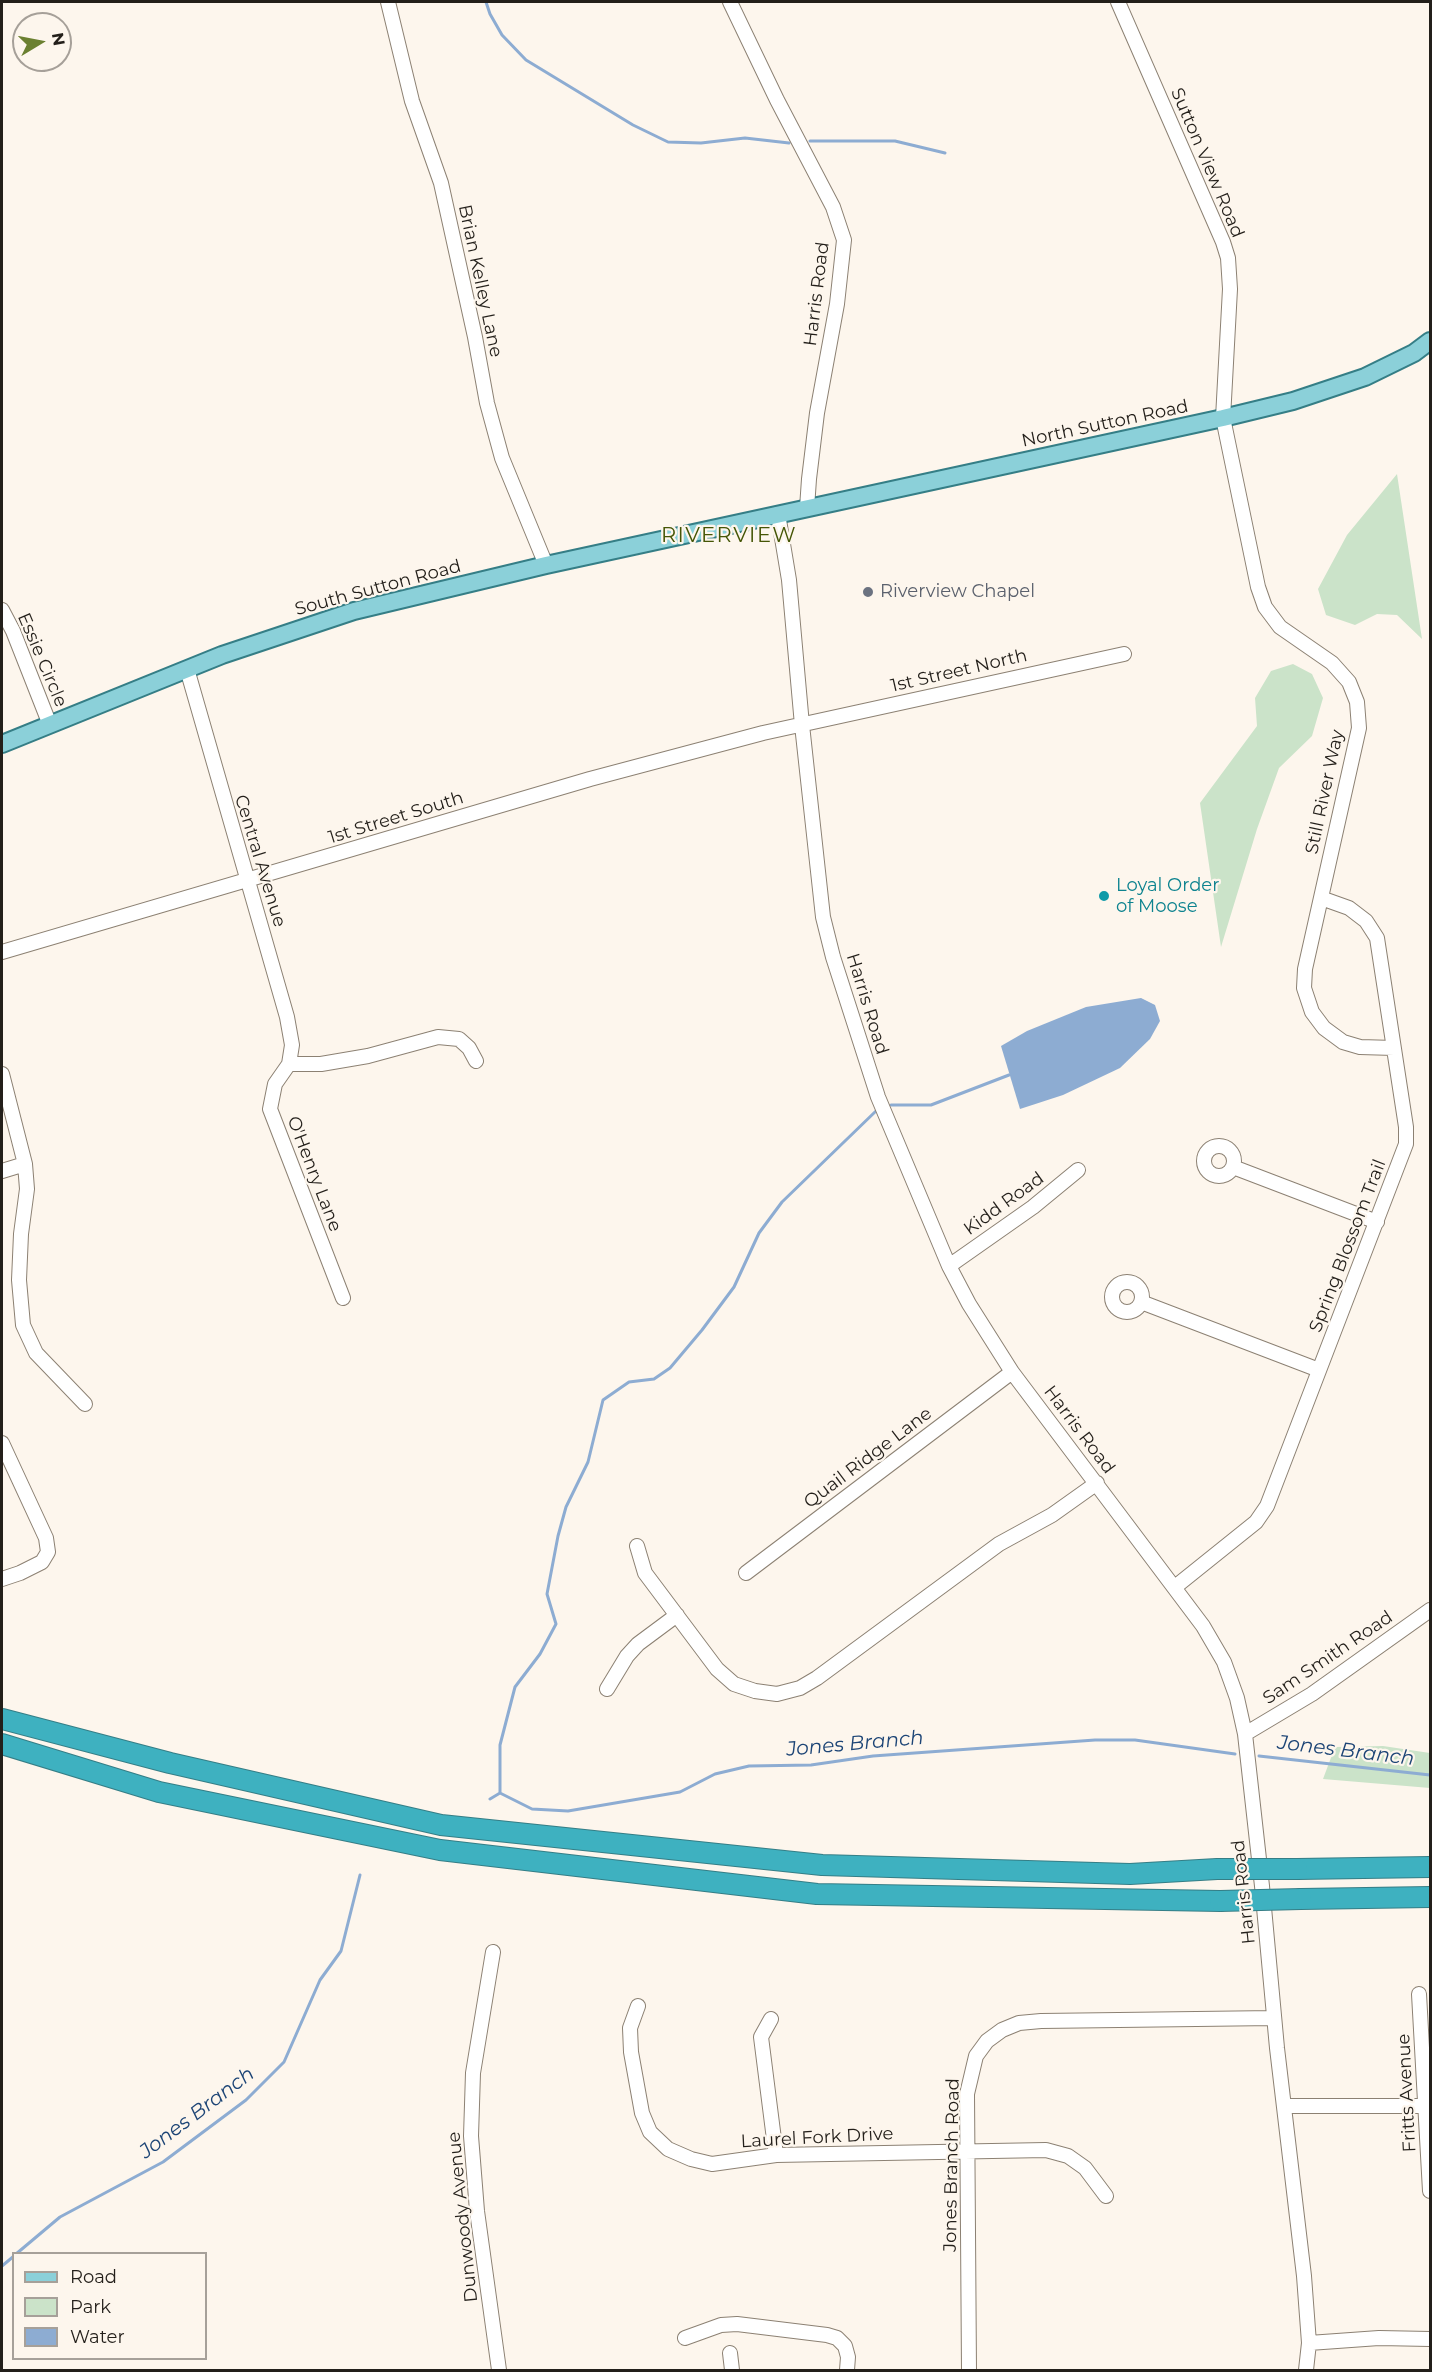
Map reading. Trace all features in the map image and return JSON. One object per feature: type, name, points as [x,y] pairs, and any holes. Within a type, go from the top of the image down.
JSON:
[{"type":"highway","points":[[2,1719],[171,1762],[441,1825],[822,1865],[1130,1874],[1217,1869],[1431,1867]]},
{"type":"highway","points":[[2,1744],[159,1792]]},
{"type":"highway","points":[[2,1758],[440,1850],[817,1894],[1220,1900],[1431,1897]]},
{"type":"main road","name":"North Sutton Road","points":[[777,514],[1293,401],[1365,377],[1414,353],[1431,341]]},
{"type":"main road","name":"South Sutton Road","points":[[2,744],[187,669],[354,611],[546,565],[777,514]]},
{"type":"street","name":"Brian Kelley Lane","points":[[388,2],[412,101],[441,183],[487,403],[502,458],[546,565]]},
{"type":"street","name":"Harris Road","points":[[730,2],[777,100],[833,207],[844,240],[837,304],[813,446],[807,508]]},
{"type":"street","name":"Sutton View Road","points":[[1118,2],[1228,258],[1230,289],[1223,418]]},
{"type":"street","name":"Still River Way","points":[[1223,418],[1264,607],[1280,627],[1332,663],[1349,682],[1357,702],[1359,728],[1305,969],[1304,988],[1312,1012],[1324,1028],[1343,1042],[1360,1047],[1394,1048]]},
{"type":"street","name":"Harris Road","points":[[777,514],[789,580],[802,725],[824,918],[833,957],[878,1097],[949,1266],[969,1304],[1012,1372],[1203,1626],[1224,1662],[1237,1698],[1245,1734],[1274,2018],[1304,2276],[1309,2343],[1306,2370]]},
{"type":"street","name":"Essie Circle","points":[[2,610],[13,631],[50,724]]},
{"type":"street","name":"1st Street North","points":[[802,725],[1124,654]]},
{"type":"street","name":"Central Avenue","points":[[187,669],[287,1017],[292,1045],[289,1064]]},
{"type":"street","name":"1st Street South","points":[[2,952],[590,779],[802,725]]},
{"type":"street","name":"Spring Blossom Trail","points":[[1175,1587],[1256,1522],[1267,1506],[1406,1144],[1406,1127],[1377,938],[1366,921],[1349,908],[1321,898]]},
{"type":"street","points":[[289,1064],[321,1064],[368,1056],[438,1037],[459,1039],[469,1048],[476,1060]]},
{"type":"street","name":"O'Henry Lane","points":[[289,1064],[274,1084],[270,1109],[343,1298]]},
{"type":"street","points":[[2,1074],[25,1164],[27,1189],[21,1234],[19,1280],[23,1325],[36,1353],[86,1404]]},
{"type":"street","points":[[2,1171],[25,1164]]},
{"type":"street","points":[[1233,1167],[1377,1221]]},
{"type":"street","name":"Kidd Road","points":[[949,1266],[1033,1208],[1078,1170]]},
{"type":"street","points":[[1141,1302],[1319,1370]]},
{"type":"street","name":"Quail Ridge Lane","points":[[746,1573],[1012,1372]]},
{"type":"street","points":[[2,1443],[46,1538],[48,1551],[42,1562],[2,1579]]},
{"type":"street","points":[[638,1546],[645,1573],[717,1669],[734,1684],[755,1692],[777,1694],[800,1688],[999,1544],[1052,1515],[1097,1483]]},
{"type":"street","name":"Sam Smith Road","points":[[1245,1734],[1312,1694],[1431,1610]]},
{"type":"street","points":[[607,1689],[627,1656],[677,1615]]},
{"type":"street","name":"Dunwoody Avenue","points":[[493,1952],[473,2073],[471,2136],[477,2211],[499,2370]]},
{"type":"street","name":"Fritts Avenue","points":[[1419,1994],[1431,2191]]},
{"type":"street","name":"Laurel Fork Drive","points":[[638,2006],[630,2028],[631,2052],[642,2113],[650,2132],[668,2149],[691,2159],[712,2163],[776,2155],[1046,2150],[1068,2157],[1084,2168],[1106,2196]]},
{"type":"street","name":"Jones Branch Road","points":[[969,2370],[967,2094],[976,2056],[987,2042],[1002,2030],[1019,2023],[1041,2020],[1274,2018]]},
{"type":"street","points":[[771,2019],[761,2037],[776,2155]]},
{"type":"street","points":[[1285,2106],[1425,2106]]},
{"type":"street","points":[[685,2338],[721,2325],[737,2324],[827,2335],[837,2338],[845,2346],[848,2357],[846,2370]]},
{"type":"street","points":[[1309,2343],[1379,2338],[1431,2339]]},
{"type":"street","points":[[730,2353],[732,2370]]},
{"type":"green space","points":[[1397,474],[1422,639],[1397,615],[1377,614],[1355,625],[1326,615],[1318,589],[1347,535]]},
{"type":"green space","points":[[1293,664],[1312,674],[1323,698],[1312,736],[1279,768],[1257,829],[1221,947],[1200,803],[1257,726],[1255,698],[1271,671]]},
{"type":"green space","points":[[1383,1746],[1430,1753],[1430,1788],[1323,1779],[1335,1747]]},
{"type":"water","points":[[1141,998],[1155,1005],[1160,1021],[1150,1039],[1120,1068],[1063,1095],[1020,1109],[1001,1046],[1027,1031],[1086,1007]]},
{"type":"waterway","points":[[486,2],[502,35],[526,60],[633,125],[668,142],[701,143],[745,138],[789,143]]},
{"type":"waterway","points":[[810,141],[895,141],[945,153]]},
{"type":"waterway","points":[[891,1105],[931,1105],[1009,1075]]},
{"type":"waterway","points":[[500,1793],[500,1745],[515,1687],[540,1654],[556,1624],[547,1594],[558,1536],[566,1507],[588,1462],[603,1400],[629,1382],[654,1379],[670,1368],[734,1287],[759,1233],[782,1202],[876,1111]]},
{"type":"waterway","name":"Jones Branch","points":[[500,1793],[532,1809],[568,1811],[680,1792],[715,1774],[749,1766],[811,1765],[873,1756],[1095,1740],[1135,1740],[1235,1754]]},
{"type":"waterway","name":"Jones Branch","points":[[1259,1756],[1430,1775]]},
{"type":"waterway","name":"Jones Branch","points":[[490,1799],[500,1793]]},
{"type":"waterway","name":"Jones Branch","points":[[18,2252],[60,2217],[163,2162],[246,2100],[284,2062],[320,1980],[341,1951],[360,1875]]},
{"type":"waterway","name":"Jones Branch","points":[[2,2266],[12,2258]]},
{"type":"place","name":"Riverview Chapel","points":[[868,592]]},
{"type":"place","name":"Loyal Order of Moose","points":[[1104,896]]},
{"type":"district","name":"RIVERVIEW","points":[[729,536]]}]
